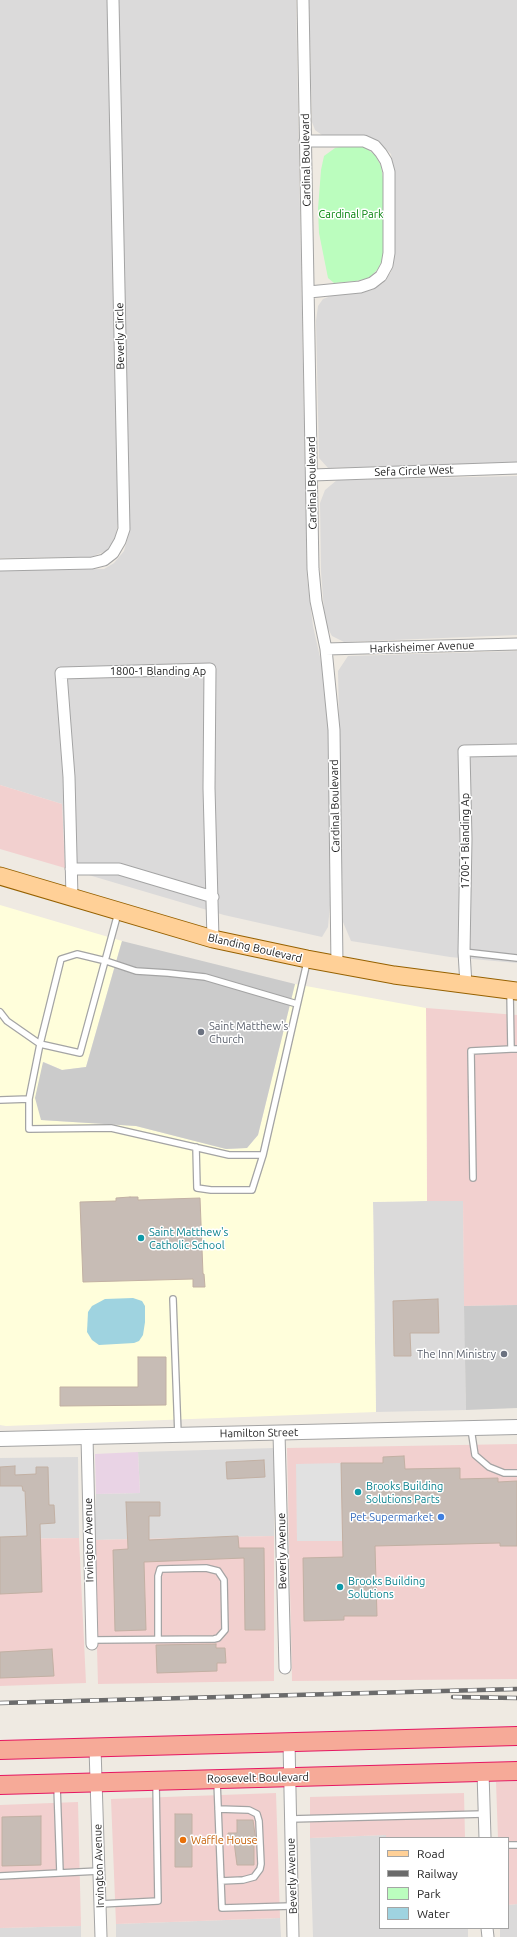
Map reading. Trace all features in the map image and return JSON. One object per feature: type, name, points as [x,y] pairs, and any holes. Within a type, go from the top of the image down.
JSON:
[{"type":"highway","points":[[0,1750],[517,1736]]},
{"type":"highway","name":"Roosevelt Boulevard","points":[[0,1785],[517,1771]]},
{"type":"main road","name":"Blanding Boulevard","points":[[0,876],[213,939],[307,960],[394,976],[513,990]]},
{"type":"street","name":"Beverly Circle","points":[[0,565],[92,563],[104,560],[113,553],[120,541],[124,529],[113,0]]},
{"type":"street","name":"Cardinal Boulevard","points":[[303,0],[315,593],[326,650],[334,730],[337,965]]},
{"type":"street","points":[[305,141],[364,141],[374,146],[381,153],[386,161],[389,172],[389,253],[387,265],[381,276],[372,283],[360,287],[308,292]]},
{"type":"street","name":"Sefa Circle West","points":[[312,475],[517,468]]},
{"type":"street","name":"Harkisheimer Avenue","points":[[326,650],[517,644]]},
{"type":"street","name":"1800-1 Blanding Ap","points":[[72,897],[69,777],[61,673],[210,669],[209,788],[213,939]]},
{"type":"street","name":"1700-1 Blanding Ap","points":[[466,985],[464,952],[466,839],[464,751],[517,750]]},
{"type":"street","points":[[71,870],[119,869],[213,897]]},
{"type":"street","name":"Hamilton Street","points":[[0,1439],[517,1426]]},
{"type":"street","name":"Beverly Avenue","points":[[279,1433],[285,1668]]},
{"type":"street","name":"Irvington Avenue","points":[[87,1437],[92,1642]]},
{"type":"street","name":"Beverly Avenue","points":[[288,1742],[293,1937]]},
{"type":"street","name":"Irvington Avenue","points":[[95,1748],[101,1937]]},
{"type":"street","points":[[483,1772],[485,1837]]},
{"type":"lane","points":[[0,1012],[7,1021],[40,1044],[80,1053],[106,961],[118,911]]},
{"type":"lane","points":[[464,952],[517,958]]},
{"type":"lane","points":[[263,1155],[229,1154],[111,1128],[29,1129],[29,1099],[40,1044],[61,959],[77,954],[106,961],[136,971],[168,972],[205,977],[297,1004]]},
{"type":"lane","points":[[196,1147],[197,1188],[212,1190],[252,1190],[263,1155],[307,960]]},
{"type":"lane","points":[[473,1178],[472,1051],[514,1049],[513,990]]},
{"type":"lane","points":[[0,1100],[29,1099]]},
{"type":"lane","points":[[173,1299],[178,1435]]},
{"type":"lane","points":[[471,1428],[475,1455],[489,1467],[504,1473],[517,1473]]},
{"type":"lane","points":[[92,1642],[158,1639],[214,1639],[223,1634],[225,1630],[224,1580],[218,1571],[206,1568],[160,1569],[158,1576],[158,1639]]},
{"type":"lane","points":[[217,1778],[222,1908],[292,1906]]},
{"type":"lane","points":[[100,1904],[158,1901],[156,1780]]},
{"type":"lane","points":[[57,1784],[60,1873]]},
{"type":"lane","points":[[218,1809],[253,1812],[257,1814],[260,1828],[260,1869],[254,1877],[243,1880],[221,1881]]},
{"type":"lane","points":[[290,1819],[484,1814]]},
{"type":"lane","points":[[0,1876],[99,1871]]},
{"type":"shaded area","points":[[0,0],[107,0],[118,522],[115,540],[106,551],[91,557],[0,558]]},
{"type":"shaded area","points":[[119,0],[296,0],[307,577],[313,626],[325,679],[329,738],[330,905],[328,927],[322,937],[224,915],[65,868],[62,804],[0,785],[0,570],[104,569],[114,563],[124,551],[129,533]]},
{"type":"shaded area","points":[[309,0],[517,0],[517,463],[328,468],[319,458],[316,321],[318,306],[323,299],[331,296],[372,290],[383,283],[391,272],[394,254],[395,179],[391,154],[378,141],[364,135],[322,135],[315,130],[312,122]]},
{"type":"shaded area","points":[[517,476],[517,635],[344,642],[332,636],[325,623],[321,572],[320,503],[325,490],[337,480]]},
{"type":"shaded area","points":[[517,651],[517,963],[450,957],[351,941],[343,922],[338,671],[348,656]]},
{"type":"shaded area","points":[[0,785],[62,804],[65,868],[0,849]]},
{"type":"shaded area","points":[[0,905],[122,941],[86,1067],[62,1070],[44,1062],[41,1120],[136,1126],[226,1149],[247,1148],[258,1135],[295,984],[426,1008],[427,1201],[373,1202],[376,1412],[6,1426],[0,1425]]},
{"type":"shaded area","points":[[122,941],[295,984],[258,1135],[247,1148],[226,1149],[136,1126],[41,1120],[35,1098],[43,1062],[62,1070],[86,1067]]},
{"type":"shaded area","points":[[426,1008],[517,1015],[517,1305],[464,1306],[463,1201],[427,1201]]},
{"type":"shaded area","points":[[463,1200],[466,1410],[376,1412],[373,1202]]},
{"type":"shaded area","points":[[517,1305],[517,1408],[466,1410],[464,1306]]},
{"type":"shaded area","points":[[517,1444],[517,1679],[292,1681],[287,1448]]},
{"type":"shaded area","points":[[274,1448],[274,1536],[94,1540],[96,1494],[140,1493],[138,1452]]},
{"type":"shaded area","points":[[138,1452],[140,1493],[96,1494],[95,1454]]},
{"type":"shaded area","points":[[78,1457],[79,1538],[0,1539],[0,1458]]},
{"type":"shaded area","points":[[341,1463],[342,1541],[297,1541],[296,1464]]},
{"type":"shaded area","points":[[274,1536],[274,1681],[98,1684],[94,1540]]},
{"type":"shaded area","points":[[79,1538],[86,1683],[0,1686],[0,1539]]},
{"type":"shaded area","points":[[517,1781],[517,1904],[509,1905],[509,1837],[498,1837],[496,1782]]},
{"type":"shaded area","points":[[276,1793],[280,1918],[116,1924],[111,1799]]},
{"type":"shaded area","points":[[464,1793],[465,1837],[386,1837],[386,1835],[310,1838],[310,1797]]},
{"type":"shaded area","points":[[78,1802],[81,1926],[0,1928],[0,1805]]},
{"type":"shaded area","points":[[386,1835],[386,1837],[379,1837],[379,1929],[468,1929],[468,1937],[313,1937],[310,1838]]},
{"type":"shaded area","points":[[517,1904],[517,1937],[500,1937],[500,1929],[509,1929],[509,1905]]},
{"type":"shaded area","points":[[280,1918],[281,1937],[116,1937],[116,1924]]},
{"type":"shaded area","points":[[81,1926],[81,1937],[0,1937],[0,1928]]},
{"type":"green space","name":"Cardinal Park","points":[[346,146],[363,146],[375,155],[381,166],[383,179],[383,258],[378,269],[369,278],[334,283],[328,278],[319,233],[318,209],[321,170],[324,156],[335,148]]},
{"type":"water","points":[[133,1298],[142,1301],[145,1306],[143,1335],[139,1341],[134,1343],[99,1345],[92,1340],[87,1332],[88,1312],[92,1306],[105,1299]]},
{"type":"building","name":"Saint Matthew's Catholic School","points":[[138,1197],[138,1200],[200,1198],[203,1274],[205,1287],[193,1287],[193,1279],[83,1282],[80,1202],[116,1201],[116,1198]]},
{"type":"building","points":[[438,1299],[439,1333],[410,1333],[411,1356],[394,1356],[393,1301]]},
{"type":"building","points":[[138,1357],[166,1357],[166,1405],[60,1406],[60,1387],[138,1387]]},
{"type":"building","points":[[404,1456],[405,1469],[460,1468],[460,1479],[498,1478],[498,1482],[517,1481],[517,1546],[500,1546],[500,1543],[375,1546],[377,1616],[344,1616],[344,1620],[304,1621],[303,1558],[343,1557],[341,1463],[383,1463],[383,1457]]},
{"type":"building","points":[[264,1460],[265,1477],[227,1479],[226,1462]]},
{"type":"building","points":[[15,1466],[15,1475],[36,1474],[36,1467],[48,1467],[49,1505],[54,1505],[55,1523],[40,1524],[42,1592],[0,1594],[0,1537],[27,1536],[25,1491],[23,1491],[22,1486],[0,1486],[0,1467]]},
{"type":"building","points":[[126,1502],[160,1502],[160,1516],[149,1516],[149,1540],[238,1536],[239,1548],[264,1548],[265,1630],[245,1630],[244,1558],[144,1562],[146,1630],[115,1631],[113,1550],[128,1549]]},
{"type":"building","points":[[216,1644],[216,1648],[225,1648],[226,1663],[217,1663],[217,1671],[157,1673],[156,1645]]},
{"type":"building","points":[[52,1649],[54,1676],[0,1678],[0,1652]]},
{"type":"building","points":[[175,1814],[192,1814],[192,1867],[175,1867]]},
{"type":"building","points":[[41,1816],[41,1865],[2,1866],[2,1817]]},
{"type":"building","points":[[237,1820],[253,1820],[256,1842],[254,1842],[254,1865],[237,1865],[234,1842],[228,1842],[228,1833],[237,1833]]},
{"type":"railway","points":[[0,1703],[517,1689]]},
{"type":"railway","points":[[453,1697],[517,1698]]},
{"type":"place","name":"Saint Matthew's Church","points":[[201,1032]]},
{"type":"place","name":"Saint Matthew's Catholic School","points":[[141,1238]]},
{"type":"place","name":"The Inn Ministry","points":[[504,1354]]},
{"type":"place","name":"Brooks Building Solutions Parts","points":[[358,1492]]},
{"type":"place","name":"Pet Supermarket","points":[[441,1517]]},
{"type":"place","name":"Brooks Building Solutions","points":[[340,1587]]},
{"type":"place","name":"Waffle House","points":[[183,1840]]}]
